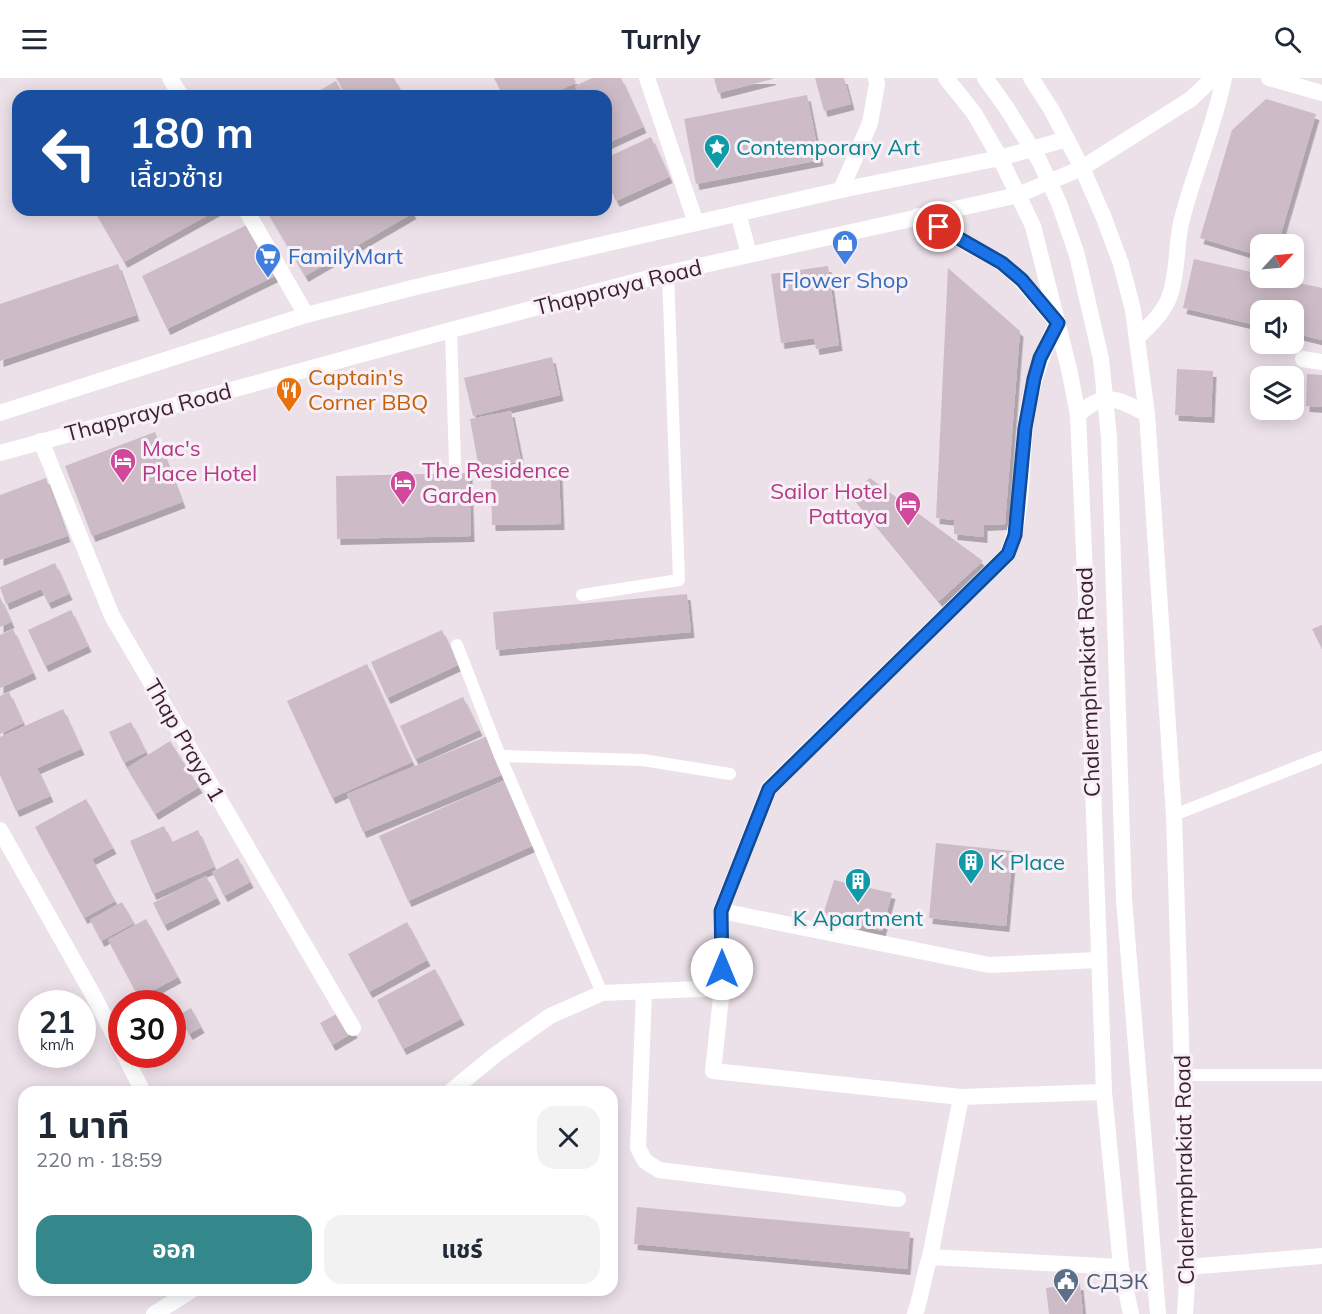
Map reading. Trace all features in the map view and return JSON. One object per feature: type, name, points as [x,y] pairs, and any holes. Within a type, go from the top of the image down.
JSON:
[{"type":"main road","points":[[647,78],[696,223]]},
{"type":"main road","points":[[841,190],[870,123],[876,78]]},
{"type":"main road","name":"Chalermphrakiat Road","points":[[946,78],[974,113],[1000,158],[1032,226],[1058,323],[1078,415],[1104,1092],[1121,1267],[1131,1314]]},
{"type":"main road","points":[[985,78],[1039,160],[1059,203],[1077,255],[1101,359],[1109,437],[1124,899],[1158,1314]]},
{"type":"main road","name":"Chalermphrakiat Road","points":[[1030,78],[1051,109],[1082,168],[1121,264],[1133,310],[1147,414],[1174,815],[1188,1267],[1185,1314]]},
{"type":"main road","name":"Thappraya Road","points":[[0,453],[668,273],[1018,195],[1082,168],[1191,99],[1213,78]]},
{"type":"main road","points":[[1137,338],[1160,315],[1170,295],[1181,224],[1200,159],[1218,110],[1224,78]]},
{"type":"main road","points":[[1269,78],[1322,93]]},
{"type":"main road","name":"Thappraya Road","points":[[0,413],[306,315],[416,287],[738,213],[1000,158],[1067,139]]},
{"type":"main road","points":[[738,213],[749,254]]},
{"type":"main road","points":[[249,216],[306,315]]},
{"type":"main road","points":[[918,216],[1002,263],[1022,280],[1058,323],[1040,358],[1034,379],[1025,428],[1015,535],[1008,554],[769,789],[721,911],[722,988],[713,1071],[961,1097],[1104,1092]]},
{"type":"main road","points":[[1302,359],[1322,362]]},
{"type":"main road","points":[[1078,415],[1090,403],[1107,399],[1125,402],[1147,414]]},
{"type":"main road","name":"Thap Praya 1","points":[[41,441],[112,616],[353,1028]]},
{"type":"main road","points":[[0,830],[108,1023]]},
{"type":"main road","points":[[721,911],[989,965],[1098,960]]},
{"type":"main road","points":[[457,1086],[495,1055],[550,1016],[602,993],[722,988]]},
{"type":"main road","points":[[644,992],[638,1148],[645,1161],[659,1170],[898,1199]]},
{"type":"main road","points":[[131,1068],[140,1086]]},
{"type":"main road","points":[[915,1314],[920,1302],[922,1278],[930,1257],[961,1097]]},
{"type":"main road","points":[[1188,1267],[1322,1256]]},
{"type":"main road","points":[[930,1257],[1121,1267]]},
{"type":"main road","points":[[154,1314],[182,1296]]},
{"type":"lane","points":[[582,595],[679,580],[668,273]]},
{"type":"lane","points":[[451,330],[455,466]]},
{"type":"lane","points":[[457,645],[500,756],[602,993]]},
{"type":"lane","points":[[500,756],[643,760],[730,774]]},
{"type":"lane","points":[[1174,815],[1322,757]]},
{"type":"lane","points":[[1182,1075],[1322,1075]]},
{"type":"building","points":[[336,78],[394,78],[401,90],[343,90]]},
{"type":"building","points":[[494,78],[574,78],[576,83],[560,90],[500,90]]},
{"type":"building","points":[[592,78],[621,78],[643,127],[612,141],[612,90],[577,90],[575,86]]},
{"type":"building","points":[[714,78],[772,78],[773,79],[718,93]]},
{"type":"building","points":[[815,78],[844,78],[851,104],[824,111]]},
{"type":"building","points":[[336,81],[341,90],[320,90]]},
{"type":"building","points":[[807,95],[820,160],[696,184],[684,119]]},
{"type":"building","points":[[1266,99],[1316,114],[1281,234],[1250,234],[1250,253],[1200,238],[1232,130]]},
{"type":"building","points":[[651,137],[669,177],[616,201],[612,192],[612,155]]},
{"type":"building","points":[[97,216],[206,216],[124,262]]},
{"type":"building","points":[[270,216],[408,216],[305,276]]},
{"type":"building","points":[[249,224],[275,276],[167,329],[142,276]]},
{"type":"building","points":[[1194,259],[1250,272],[1250,288],[1304,288],[1304,284],[1322,288],[1322,340],[1304,336],[1304,300],[1250,300],[1250,324],[1183,308]]},
{"type":"building","points":[[118,264],[136,315],[0,361],[0,304]]},
{"type":"building","points":[[828,266],[839,345],[816,349],[814,338],[781,343],[771,274]]},
{"type":"building","points":[[948,268],[1020,331],[1005,524],[984,525],[984,537],[954,534],[954,520],[936,518]]},
{"type":"building","points":[[552,357],[560,395],[473,416],[464,378]]},
{"type":"building","points":[[1177,369],[1213,371],[1211,417],[1175,415]]},
{"type":"building","points":[[1307,374],[1322,375],[1322,407],[1306,406]]},
{"type":"building","points":[[511,411],[521,461],[479,469],[470,419]]},
{"type":"building","name":"Mac's Place Hotel","points":[[155,432],[182,502],[92,536],[65,466]]},
{"type":"building","points":[[559,471],[561,524],[492,525],[491,473]]},
{"type":"building","name":"The Residence Garden","points":[[469,473],[471,536],[337,539],[336,476]]},
{"type":"building","points":[[46,478],[67,536],[0,560],[0,495]]},
{"type":"building","name":"Sailor Hotel Pattaya","points":[[870,478],[983,561],[939,601],[851,494]]},
{"type":"building","points":[[55,563],[69,594],[48,603],[41,589],[6,604],[0,587]]},
{"type":"building","points":[[687,594],[691,632],[496,650],[493,612]]},
{"type":"building","points":[[0,597],[11,622],[0,627]]},
{"type":"building","points":[[71,610],[88,646],[45,666],[28,630]]},
{"type":"building","points":[[1322,625],[1322,649],[1312,629]]},
{"type":"building","points":[[13,629],[33,673],[0,688],[0,635]]},
{"type":"building","points":[[442,630],[458,665],[387,698],[371,662]]},
{"type":"building","points":[[367,664],[412,762],[332,798],[287,701]]},
{"type":"building","points":[[9,692],[23,723],[0,734],[0,696]]},
{"type":"building","points":[[463,697],[479,730],[415,759],[400,726]]},
{"type":"building","points":[[63,709],[81,749],[37,768],[50,796],[16,811],[0,775],[0,737]]},
{"type":"building","points":[[131,722],[146,752],[124,763],[109,732]]},
{"type":"building","points":[[490,735],[506,773],[363,832],[347,794]]},
{"type":"building","points":[[170,741],[199,787],[155,814],[127,768]]},
{"type":"building","points":[[505,780],[534,845],[408,901],[379,836]]},
{"type":"building","points":[[86,799],[113,848],[92,859],[115,901],[84,918],[35,827]]},
{"type":"building","points":[[164,826],[172,842],[198,830],[214,867],[153,894],[130,841]]},
{"type":"building","name":"K Place","points":[[936,843],[1013,851],[1006,926],[929,918]]},
{"type":"building","points":[[238,858],[250,882],[224,896],[212,872]]},
{"type":"building","points":[[206,876],[217,898],[164,925],[153,903]]},
{"type":"building","name":"K Apartment","points":[[834,880],[892,893],[882,931],[823,915]]},
{"type":"building","points":[[122,902],[134,923],[101,941],[90,920]]},
{"type":"building","points":[[146,919],[178,977],[154,990],[135,990],[108,940]]},
{"type":"building","points":[[407,922],[427,960],[369,992],[348,954]]},
{"type":"building","points":[[435,969],[461,1019],[403,1049],[377,1000]]},
{"type":"building","points":[[191,1008],[201,1027],[189,1034],[186,1028],[186,1011]]},
{"type":"building","points":[[342,1011],[354,1032],[332,1045],[320,1023]]},
{"type":"building","points":[[637,1207],[910,1232],[907,1269],[634,1244]]},
{"type":"building","points":[[1080,1284],[1083,1314],[1049,1314],[1046,1288]]},
{"type":"place","name":"Contemporary Art","points":[[717,170]]},
{"type":"place","name":"Flower Shop","points":[[845,266]]},
{"type":"place","name":"FamilyMart","points":[[268,279]]},
{"type":"place","name":"Captain's Corner BBQ","points":[[289,413]]},
{"type":"place","name":"Mac's Place Hotel","points":[[123,484]]},
{"type":"place","name":"The Residence Garden","points":[[403,506]]},
{"type":"place","name":"Sailor Hotel Pattaya","points":[[908,527]]},
{"type":"place","name":"K Place","points":[[971,885]]},
{"type":"place","name":"K Apartment","points":[[858,904]]},
{"type":"place","name":"СДЭК","points":[[1066,1304]]},
{"type":"route","points":[[722,969],[721,911],[769,789],[1008,554],[1015,535],[1025,428],[1034,379],[1040,358],[1058,323],[1022,280],[1002,263],[939,227]]}]
